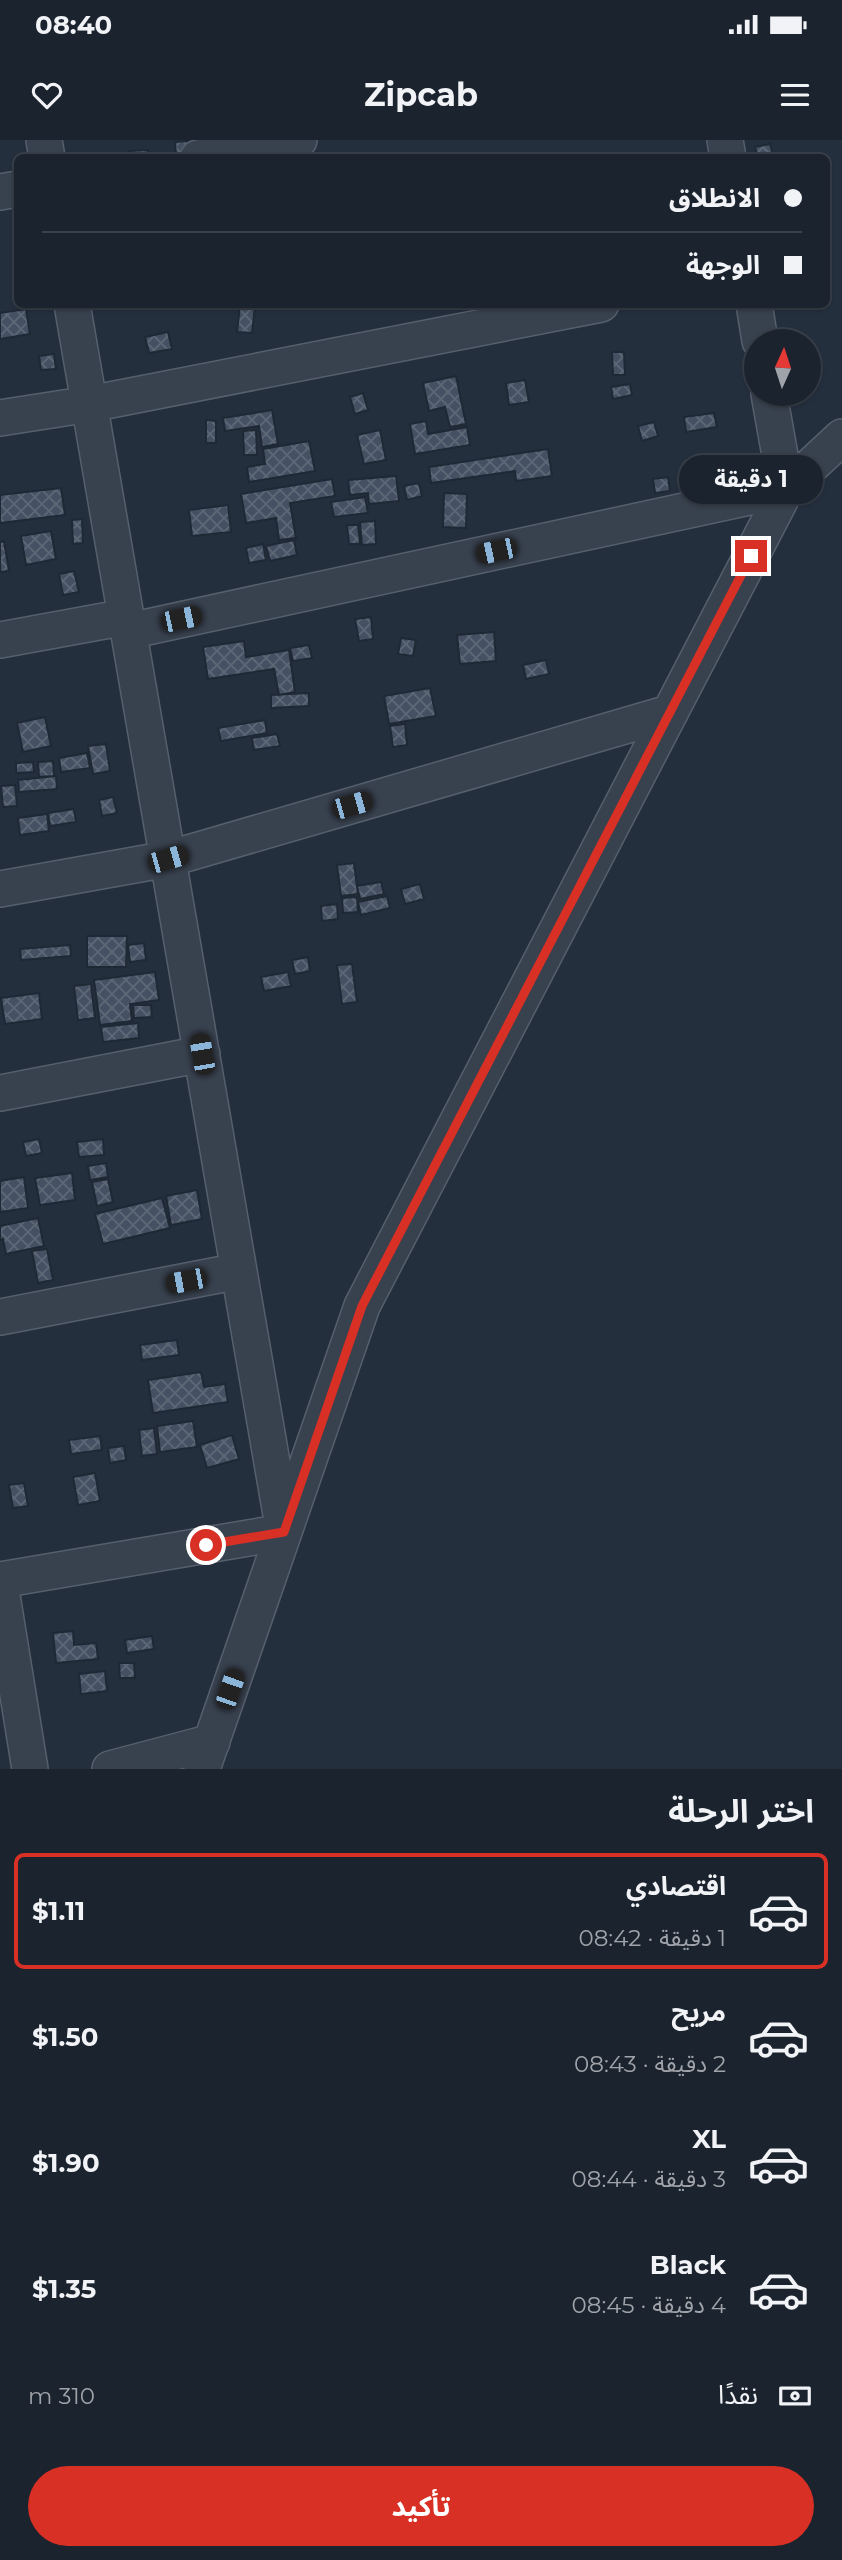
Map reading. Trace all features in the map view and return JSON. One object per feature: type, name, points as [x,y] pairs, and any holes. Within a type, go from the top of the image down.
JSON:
[{"type":"street","points":[[220,154],[299,140]]},
{"type":"street","points":[[73,308],[284,1532]]},
{"type":"street","points":[[0,418],[90,404],[581,308]]},
{"type":"street","points":[[755,308],[758,329]]},
{"type":"street","points":[[771,406],[786,489]]},
{"type":"street","points":[[110,1769],[207,1755],[362,1306],[786,489],[842,437]]},
{"type":"street","points":[[0,640],[127,624],[786,489]]},
{"type":"street","points":[[0,889],[168,859],[669,713]]},
{"type":"street","points":[[0,1093],[202,1054]]},
{"type":"street","points":[[0,1317],[239,1271]]},
{"type":"street","points":[[30,1769],[0,1582],[284,1532]]},
{"type":"building","points":[[203,140],[225,153],[176,154],[175,142]]},
{"type":"building","points":[[770,144],[773,154],[757,154],[755,147]]},
{"type":"building","points":[[148,150],[148,154],[129,154],[129,151]]},
{"type":"building","points":[[240,308],[255,308],[252,333],[237,332]]},
{"type":"building","points":[[26,309],[30,334],[0,339],[0,313]]},
{"type":"building","points":[[168,332],[172,349],[149,353],[145,337]]},
{"type":"building","points":[[612,352],[624,352],[625,375],[613,375]]},
{"type":"building","points":[[54,354],[56,369],[41,370],[39,356]]},
{"type":"building","points":[[456,376],[466,424],[450,427],[445,407],[429,411],[423,383]]},
{"type":"building","points":[[525,380],[529,402],[509,405],[506,383]]},
{"type":"building","points":[[630,384],[632,395],[613,399],[611,387]]},
{"type":"building","points":[[363,393],[368,410],[355,414],[350,397]]},
{"type":"building","points":[[272,410],[278,444],[262,447],[259,426],[225,431],[223,418]]},
{"type":"building","points":[[714,413],[717,427],[686,432],[684,417]]},
{"type":"building","points":[[206,420],[216,421],[216,443],[206,443]]},
{"type":"building","points":[[426,421],[428,434],[467,427],[470,445],[415,454],[410,424]]},
{"type":"building","points":[[654,422],[658,436],[642,441],[638,426]]},
{"type":"building","points":[[256,430],[257,455],[244,455],[243,431]]},
{"type":"building","points":[[380,430],[386,460],[364,464],[357,435]]},
{"type":"building","points":[[309,441],[315,471],[249,482],[247,467],[265,464],[263,449]]},
{"type":"building","points":[[548,449],[552,476],[516,481],[515,471],[431,483],[429,467]]},
{"type":"building","points":[[396,476],[399,501],[369,504],[368,493],[350,495],[348,480]]},
{"type":"building","points":[[668,477],[670,491],[655,493],[653,479]]},
{"type":"building","points":[[332,479],[335,496],[290,503],[296,538],[279,540],[276,518],[246,523],[241,494]]},
{"type":"building","points":[[419,483],[422,496],[407,500],[404,486]]},
{"type":"building","points":[[61,488],[65,515],[0,523],[0,495]]},
{"type":"building","points":[[444,493],[467,494],[466,528],[443,527]]},
{"type":"building","points":[[365,497],[368,513],[334,517],[331,502]]},
{"type":"building","points":[[228,505],[231,532],[192,536],[189,510]]},
{"type":"building","points":[[82,519],[83,543],[73,544],[72,520]]},
{"type":"building","points":[[375,521],[376,544],[362,545],[360,522]]},
{"type":"building","points":[[347,525],[358,525],[360,544],[349,544]]},
{"type":"building","points":[[51,531],[56,559],[26,565],[21,536]]},
{"type":"building","points":[[294,540],[297,555],[270,561],[266,546]]},
{"type":"building","points":[[4,541],[9,571],[0,572],[0,542]]},
{"type":"building","points":[[263,544],[266,560],[249,563],[246,548]]},
{"type":"building","points":[[74,571],[79,592],[63,595],[59,574]]},
{"type":"building","points":[[371,617],[373,639],[359,641],[355,619]]},
{"type":"building","points":[[494,632],[496,661],[460,664],[457,635]]},
{"type":"building","points":[[401,638],[416,640],[413,656],[398,654]]},
{"type":"building","points":[[244,641],[246,657],[289,650],[295,692],[279,695],[274,669],[208,679],[203,647]]},
{"type":"building","points":[[309,645],[312,658],[293,661],[290,648]]},
{"type":"building","points":[[546,660],[549,674],[526,679],[523,665]]},
{"type":"building","points":[[430,688],[436,716],[389,724],[384,696]]},
{"type":"building","points":[[309,693],[309,706],[271,708],[271,695]]},
{"type":"building","points":[[45,717],[51,746],[23,752],[17,723]]},
{"type":"building","points":[[265,720],[267,733],[221,741],[218,728]]},
{"type":"building","points":[[405,724],[407,745],[393,747],[390,726]]},
{"type":"building","points":[[277,734],[280,746],[254,750],[252,738]]},
{"type":"building","points":[[106,744],[110,771],[93,774],[88,746]]},
{"type":"building","points":[[87,753],[90,768],[61,772],[59,758]]},
{"type":"building","points":[[53,761],[54,776],[39,777],[38,762]]},
{"type":"building","points":[[33,762],[34,772],[16,773],[16,763]]},
{"type":"building","points":[[56,776],[57,789],[19,792],[18,780]]},
{"type":"building","points":[[15,785],[17,806],[3,807],[1,786]]},
{"type":"building","points":[[113,797],[117,813],[102,816],[99,800]]},
{"type":"building","points":[[74,809],[76,822],[50,826],[48,813]]},
{"type":"building","points":[[47,814],[49,831],[20,835],[18,818]]},
{"type":"building","points":[[354,863],[358,894],[341,896],[337,865]]},
{"type":"building","points":[[381,882],[384,894],[360,899],[357,886]]},
{"type":"building","points":[[420,884],[424,899],[405,904],[401,889]]},
{"type":"building","points":[[387,896],[390,908],[361,915],[358,902]]},
{"type":"building","points":[[357,897],[358,912],[343,913],[342,898]]},
{"type":"building","points":[[337,904],[338,919],[322,921],[321,906]]},
{"type":"building","points":[[87,936],[127,936],[126,967],[87,967]]},
{"type":"building","points":[[144,943],[146,960],[130,962],[128,945]]},
{"type":"building","points":[[70,945],[71,956],[21,960],[20,949]]},
{"type":"building","points":[[308,957],[310,971],[295,974],[292,960]]},
{"type":"building","points":[[352,964],[357,1002],[342,1004],[337,965]]},
{"type":"building","points":[[155,972],[159,1000],[130,1004],[132,1021],[100,1025],[94,980]]},
{"type":"building","points":[[288,972],[291,986],[264,991],[261,977]]},
{"type":"building","points":[[91,984],[95,1018],[78,1020],[74,986]]},
{"type":"building","points":[[39,993],[42,1019],[5,1024],[1,998]]},
{"type":"building","points":[[133,1005],[151,1005],[152,1017],[134,1018]]},
{"type":"building","points":[[138,1023],[139,1038],[103,1042],[101,1027]]},
{"type":"building","points":[[39,1139],[42,1153],[26,1156],[23,1142]]},
{"type":"building","points":[[103,1139],[104,1155],[79,1157],[77,1142]]},
{"type":"building","points":[[106,1163],[108,1177],[90,1180],[88,1166]]},
{"type":"building","points":[[72,1173],[75,1200],[40,1205],[35,1178]]},
{"type":"building","points":[[24,1177],[28,1208],[0,1212],[0,1181]]},
{"type":"building","points":[[108,1179],[113,1202],[97,1206],[92,1182]]},
{"type":"building","points":[[197,1190],[202,1219],[171,1225],[166,1196]]},
{"type":"building","points":[[162,1198],[170,1228],[103,1244],[95,1214]]},
{"type":"building","points":[[38,1218],[44,1246],[6,1254],[3,1239],[0,1240],[0,1226]]},
{"type":"building","points":[[47,1249],[53,1280],[38,1283],[32,1251]]},
{"type":"building","points":[[177,1340],[179,1355],[142,1360],[140,1345]]},
{"type":"building","points":[[201,1372],[204,1387],[225,1384],[228,1402],[153,1413],[148,1380]]},
{"type":"building","points":[[193,1421],[197,1447],[160,1452],[157,1426]]},
{"type":"building","points":[[154,1428],[157,1454],[142,1456],[139,1430]]},
{"type":"building","points":[[232,1435],[239,1459],[207,1468],[200,1445]]},
{"type":"building","points":[[100,1436],[102,1450],[71,1454],[69,1440]]},
{"type":"building","points":[[124,1446],[126,1460],[110,1463],[108,1448]]},
{"type":"building","points":[[95,1473],[100,1501],[78,1505],[73,1477]]},
{"type":"building","points":[[24,1483],[28,1506],[13,1508],[9,1485]]},
{"type":"building","points":[[73,1631],[74,1645],[96,1643],[98,1659],[56,1663],[53,1633]]},
{"type":"building","points":[[152,1636],[154,1649],[127,1653],[125,1640]]},
{"type":"building","points":[[119,1663],[134,1663],[135,1678],[120,1678]]},
{"type":"building","points":[[105,1671],[107,1691],[81,1694],[79,1674]]},
{"type":"route","points":[[206,1545],[284,1532],[362,1306],[751,556]]}]
